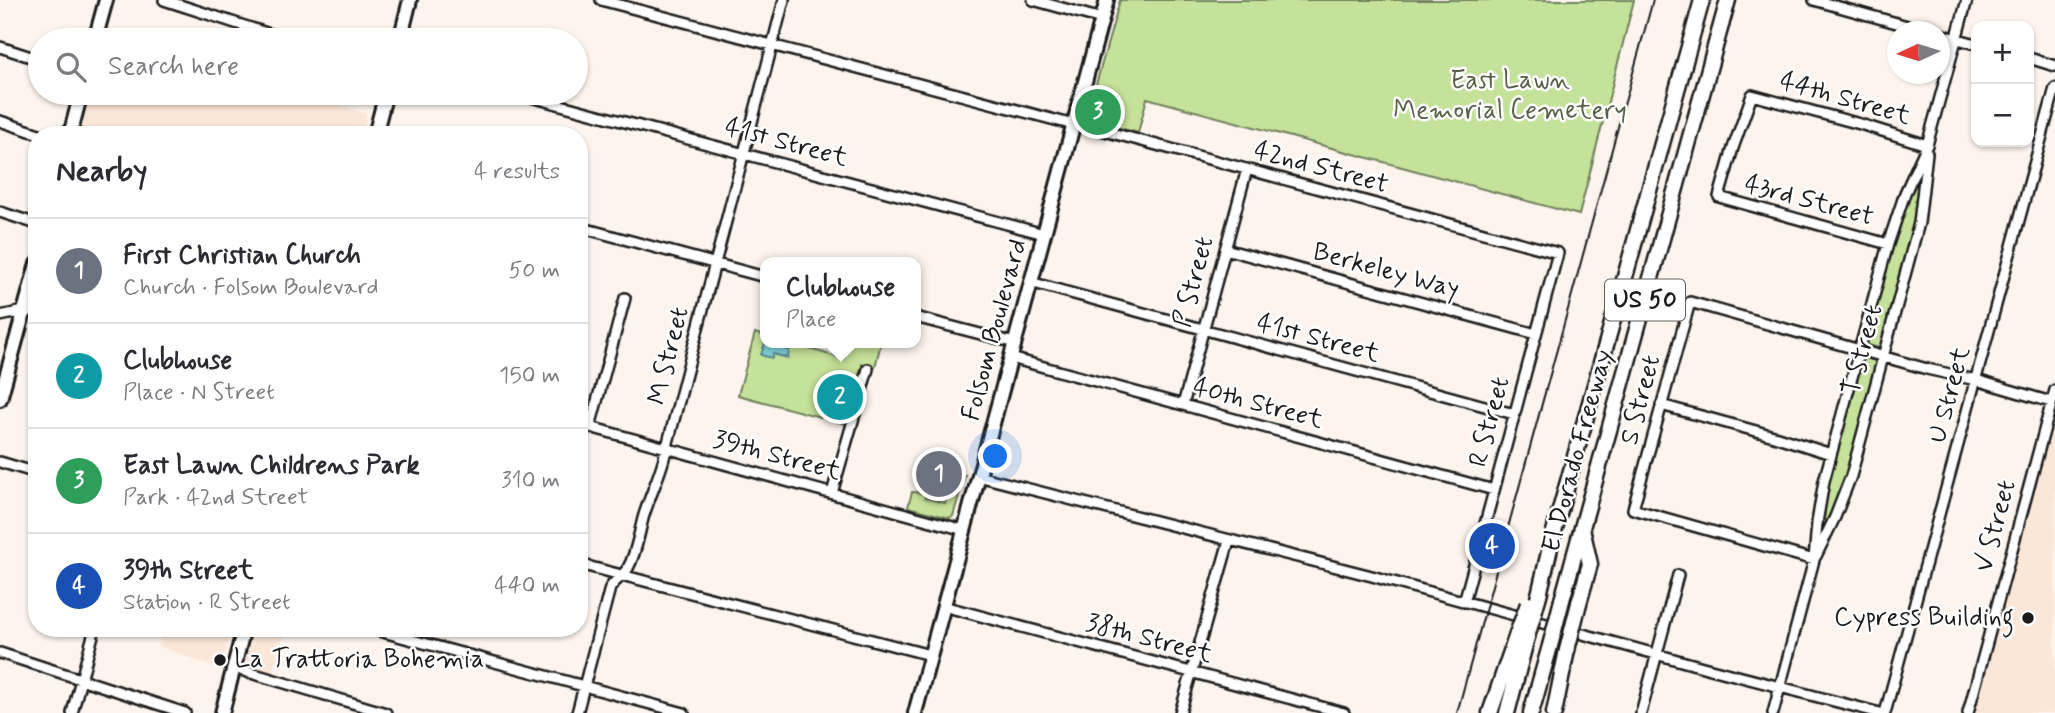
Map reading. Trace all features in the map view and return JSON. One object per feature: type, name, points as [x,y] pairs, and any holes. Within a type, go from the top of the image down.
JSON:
[{"type":"highway","name":"El Dorado Freeway","points":[[1522,635],[1552,539],[1702,0]]},
{"type":"highway","name":"El Dorado Freeway","points":[[1531,713],[1728,0]]},
{"type":"highway","points":[[1553,713],[1590,564],[1582,529]]},
{"type":"highway","points":[[1490,713],[1522,635]]},
{"type":"highway","points":[[1507,713],[1522,635]]},
{"type":"main road","points":[[98,28],[106,0]]},
{"type":"main road","points":[[403,28],[410,0]]},
{"type":"main road","name":"Folsom Boulevard","points":[[915,713],[1107,0]]},
{"type":"main road","points":[[72,126],[78,105]]},
{"type":"main road","points":[[377,126],[383,105]]},
{"type":"main road","points":[[0,399],[28,320]]},
{"type":"main road","points":[[222,713],[242,637]]},
{"type":"street","points":[[164,0],[251,28]]},
{"type":"street","name":"42nd Street","points":[[601,0],[1075,122],[1558,254]]},
{"type":"street","name":"M Street","points":[[577,713],[610,588],[632,560],[657,483],[783,0]]},
{"type":"street","points":[[1033,0],[1102,19]]},
{"type":"street","points":[[1814,0],[1889,21]]},
{"type":"street","name":"T Street","points":[[1773,713],[1814,560],[1819,512],[1831,454],[1888,244],[1927,145],[1968,0]]},
{"type":"street","points":[[1950,37],[1971,43]]},
{"type":"street","points":[[0,47],[28,56]]},
{"type":"street","points":[[2034,60],[2055,66]]},
{"type":"street","name":"U Street","points":[[1882,713],[2055,88]]},
{"type":"street","name":"44th Street","points":[[1719,197],[1752,95],[1927,145]]},
{"type":"street","name":"41st Street","points":[[561,105],[1044,234]]},
{"type":"street","points":[[0,121],[28,130]]},
{"type":"street","name":"T Street","points":[[1814,560],[1844,496],[1883,356],[1919,223],[1927,145]]},
{"type":"street","name":"P Street","points":[[1183,405],[1247,169]]},
{"type":"street","name":"43rd Street","points":[[1719,197],[1888,244]]},
{"type":"street","points":[[0,212],[28,222]]},
{"type":"street","points":[[588,229],[760,275]]},
{"type":"street","name":"Berkeley Way","points":[[1225,249],[1536,334]]},
{"type":"street","name":"R Street","points":[[1464,603],[1558,254]]},
{"type":"street","name":"41st Street","points":[[1030,282],[1514,414]]},
{"type":"street","points":[[590,427],[625,298]]},
{"type":"street","name":"S Street","points":[[1814,560],[1633,509],[1690,302],[1860,350]]},
{"type":"street","points":[[0,316],[28,311]]},
{"type":"street","points":[[921,319],[1015,344]]},
{"type":"street","points":[[1860,350],[2052,402]]},
{"type":"street","name":"40th Street","points":[[1011,358],[1494,490]]},
{"type":"street","points":[[832,493],[868,369]]},
{"type":"street","name":"V Street","points":[[1968,713],[2055,390]]},
{"type":"street","points":[[1661,405],[1831,454]]},
{"type":"street","name":"39th Street","points":[[590,427],[964,530]]},
{"type":"street","points":[[0,462],[28,470]]},
{"type":"street","points":[[978,476],[1368,575],[1464,603],[1882,713]]},
{"type":"street","points":[[1180,713],[1229,541]]},
{"type":"street","points":[[588,566],[930,655]]},
{"type":"street","points":[[1641,713],[1678,575]]},
{"type":"street","name":"38th Street","points":[[943,606],[1344,713]]},
{"type":"street","points":[[72,713],[92,637]]},
{"type":"street","points":[[402,637],[684,713]]},
{"type":"street","points":[[0,653],[185,713]]},
{"type":"street","points":[[234,668],[386,713]]},
{"type":"shaded area","points":[[87,105],[340,105],[367,114],[364,126],[81,126]]},
{"type":"shaded area","points":[[2055,414],[2055,713],[1974,713]]},
{"type":"shaded area","points":[[162,637],[230,637],[221,670],[159,646]]},
{"type":"shaded area","points":[[252,637],[283,637],[271,676],[245,668]]},
{"type":"green space","name":"East Lawn Memorial Cemetery","points":[[1120,0],[1634,0],[1579,215],[1147,98],[1138,133],[1091,120],[1087,116]]},
{"type":"green space","points":[[1922,167],[1919,208],[1885,338],[1879,348],[1865,344],[1892,240],[1905,201]]},
{"type":"green space","points":[[755,333],[760,334],[760,348],[806,348],[844,359],[847,348],[880,348],[875,367],[862,364],[846,424],[738,395]]},
{"type":"green space","points":[[1865,358],[1878,362],[1846,481],[1818,549],[1823,500],[1856,371]]},
{"type":"green space","points":[[965,475],[953,516],[949,518],[908,507],[912,492],[926,493],[925,498],[945,503],[953,479]]},
{"type":"water","points":[[763,348],[789,350],[788,358],[773,354],[772,358],[761,355]]},
{"type":"tram line","points":[[1457,713],[1653,0]]},
{"type":"place","name":"East Lawn Childrens Park","points":[[1098,112]]},
{"type":"place","name":"Clubhouse","points":[[840,397]]},
{"type":"place","name":"First Christian Church","points":[[939,474]]},
{"type":"place","name":"39th Street","points":[[1492,546]]},
{"type":"place","name":"Cypress Building","points":[[2028,618]]},
{"type":"place","name":"La Trattoria Bohemia","points":[[220,660]]}]
